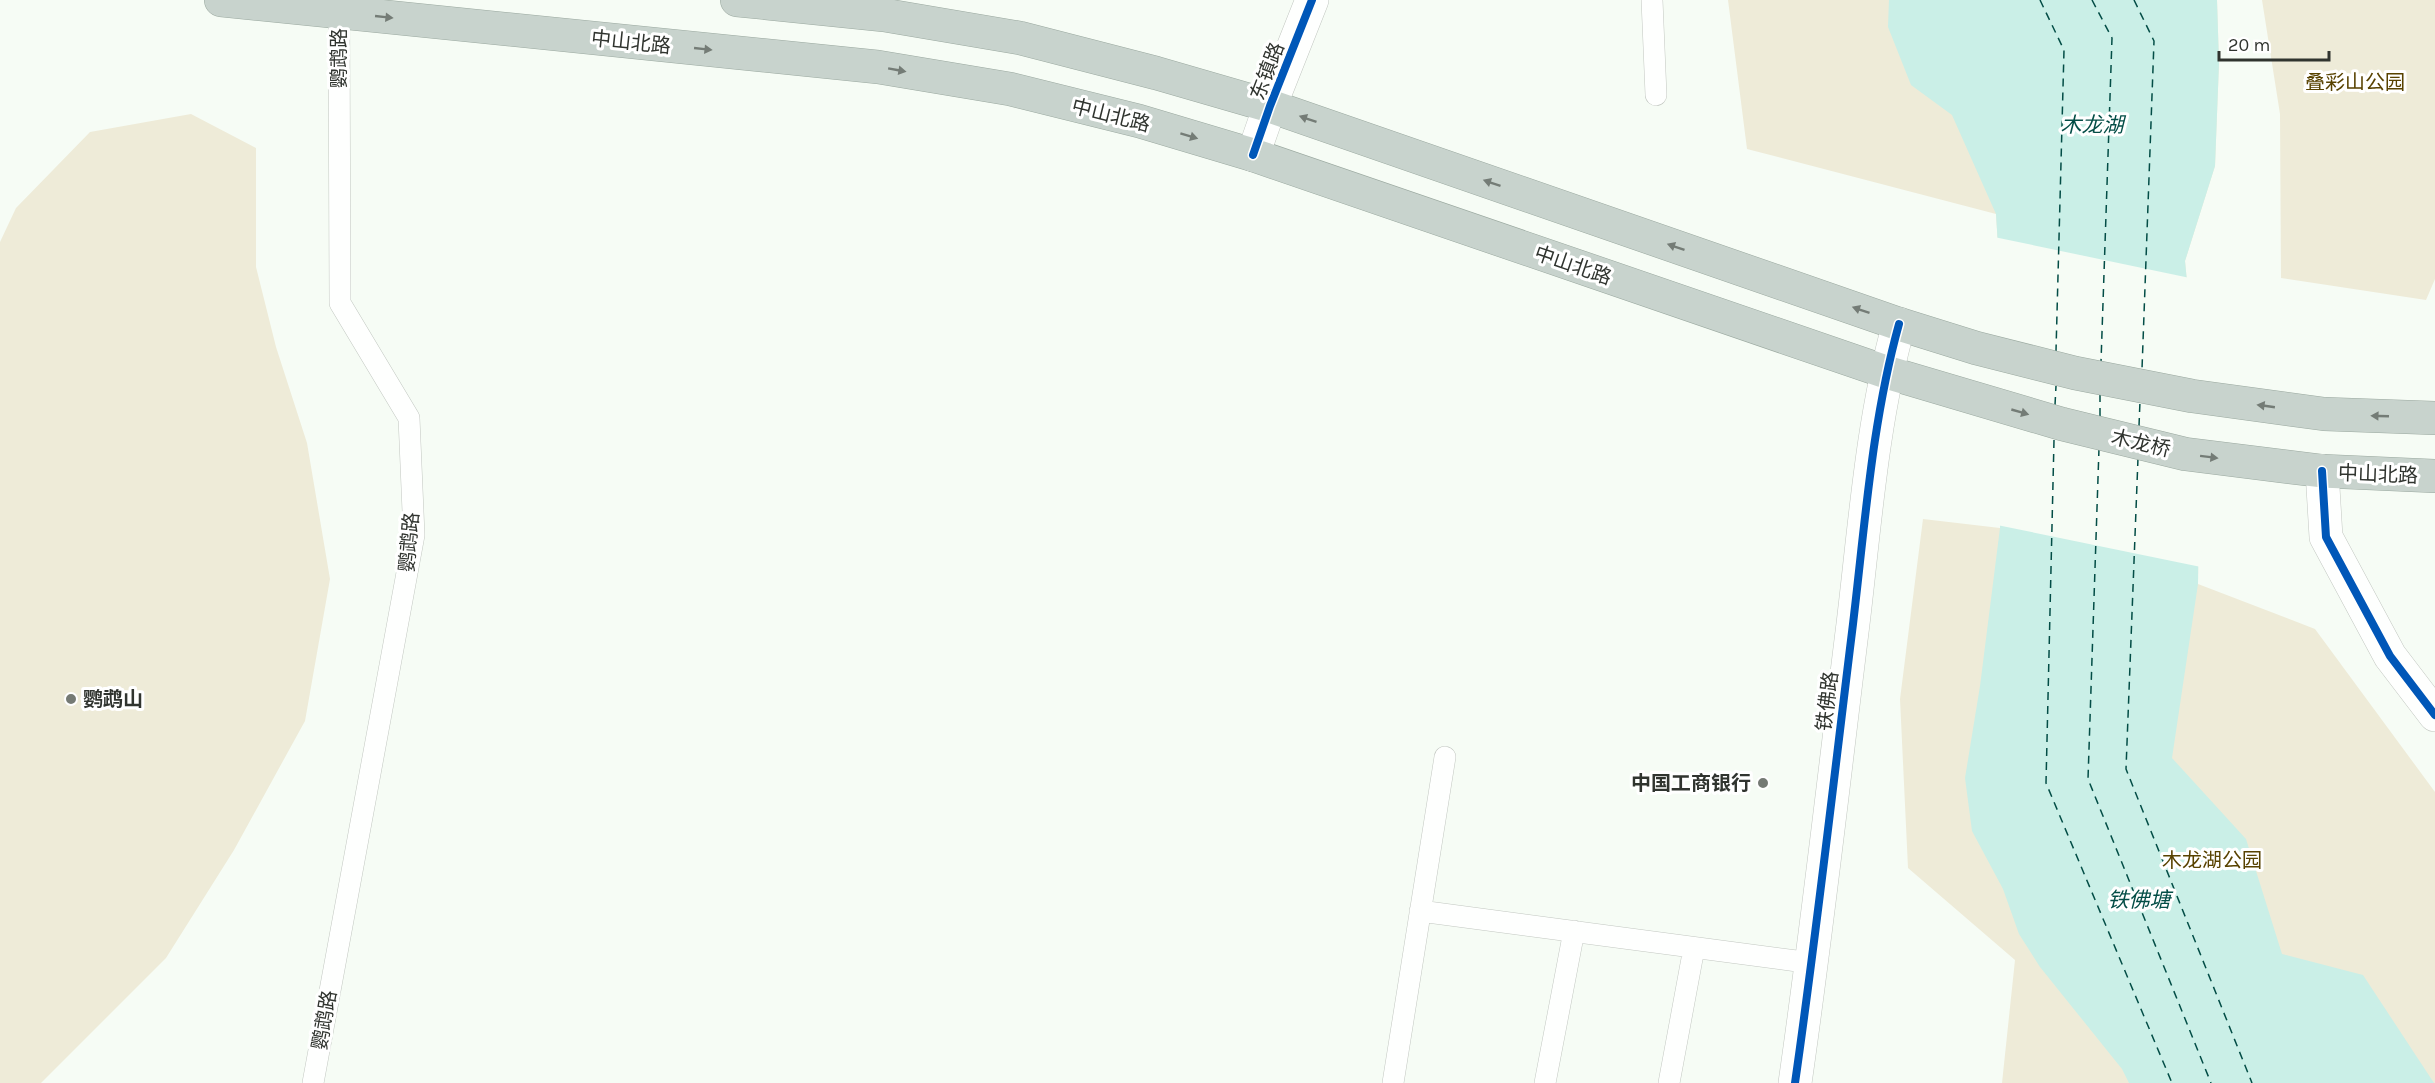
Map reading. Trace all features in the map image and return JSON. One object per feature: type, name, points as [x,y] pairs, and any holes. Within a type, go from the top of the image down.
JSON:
[{"type":"highway","name":"中山北路","points":[[221,0],[878,67],[1010,89],[1139,121],[1254,155],[1886,372],[1964,396]]},
{"type":"highway","points":[[737,0],[884,15],[1020,38],[1156,73],[1270,106],[1899,324],[1976,348],[2075,373],[2192,396],[2324,414],[2435,418]]},
{"type":"highway","name":"木龙桥","points":[[1964,396],[2062,424],[2184,454],[2322,471]]},
{"type":"highway","name":"中山北路","points":[[2322,471],[2435,476]]},
{"type":"street","name":"东镇路","points":[[1254,155],[1270,106],[1312,0]]},
{"type":"street","name":"铁佛路","points":[[1795,1083],[1812,963],[1867,503],[1886,372],[1899,324]]},
{"type":"street","points":[[2322,471],[2326,537],[2390,656],[2435,715]]},
{"type":"lane","points":[[1652,0],[1656,95]]},
{"type":"lane","name":"鹦鹉路","points":[[313,1083],[414,535],[409,418],[340,303],[339,12]]},
{"type":"lane","points":[[1393,1083],[1445,757]]},
{"type":"lane","points":[[1420,911],[1812,963]]},
{"type":"lane","points":[[1545,1083],[1574,931]]},
{"type":"lane","points":[[1669,1083],[1694,948]]},
{"type":"green space","name":"木龙湖公园","points":[[1728,0],[2217,0],[2219,63],[2215,166],[2185,261],[2200,418],[2198,584],[2315,629],[2435,792],[2435,1083],[2002,1083],[2015,960],[1908,868],[1900,699],[1923,519],[2000,528],[2006,375],[1996,214],[1747,149]]},
{"type":"green space","name":"叠彩山公园","points":[[2262,0],[2435,0],[2435,279],[2426,300],[2281,278],[2280,114]]},
{"type":"green space","points":[[191,114],[256,148],[256,267],[276,347],[307,443],[330,579],[305,721],[234,850],[166,958],[41,1083],[0,1083],[0,242],[16,208],[90,132]]},
{"type":"water","name":"铁佛塘","points":[[1889,0],[2217,0],[2219,63],[2215,166],[2185,261],[2200,418],[2198,584],[2172,758],[2246,839],[2282,954],[2363,975],[2434,1083],[2129,1083],[2122,1069],[2040,967],[2019,934],[2003,889],[1972,831],[1965,778],[1980,686],[2000,528],[2006,375],[1996,214],[1952,115],[1911,85],[1888,27]]},
{"type":"pier","points":[[1994,237],[2190,278],[2203,418],[2201,567],[1997,525],[2003,375]]},
{"type":"ferry route","points":[[2040,0],[2064,50],[2056,351]]},
{"type":"ferry route","points":[[2092,0],[2112,38],[2101,362]]},
{"type":"ferry route","points":[[2134,0],[2154,41],[2142,369]]},
{"type":"ferry route","points":[[2055,405],[2056,386]]},
{"type":"ferry route","points":[[2100,394],[2100,416]]},
{"type":"ferry route","points":[[2139,426],[2140,401]]},
{"type":"ferry route","points":[[2054,440],[2046,783],[2172,1083]]},
{"type":"ferry route","points":[[2099,448],[2088,779],[2211,1083]]},
{"type":"ferry route","points":[[2138,458],[2126,769],[2252,1083]]},
{"type":"cycle path","points":[[1253,155],[1312,0]]},
{"type":"cycle path","points":[[1795,1083],[1811,968],[1870,473],[1882,398],[1899,324]]},
{"type":"cycle path","points":[[2322,471],[2326,537],[2390,656],[2435,715]]},
{"type":"place","name":"鹦鹉山","points":[[71,699]]},
{"type":"place","name":"中国工商银行","points":[[1763,783]]},
{"type":"water label","name":"木龙湖","points":[[2092,125]]}]
